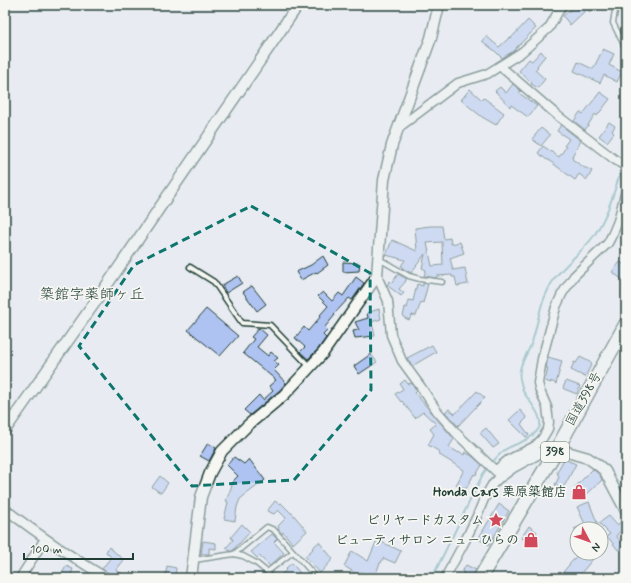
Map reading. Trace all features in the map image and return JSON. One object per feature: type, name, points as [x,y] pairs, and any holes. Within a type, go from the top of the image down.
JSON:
[{"type":"highway","name":"国道398号","points":[[480,578],[557,449],[626,324]]},
{"type":"street","points":[[5,430],[98,298],[298,5]]},
{"type":"street","points":[[191,578],[202,497],[210,473],[222,450],[248,425],[284,395],[310,368],[323,353],[377,276],[384,180],[392,145],[431,38],[439,5]]},
{"type":"street","points":[[398,128],[458,83],[487,74],[522,52],[549,28],[562,5]]},
{"type":"street","points":[[500,66],[558,116],[618,162],[626,166]]},
{"type":"street","points":[[445,578],[492,485],[496,471],[508,460],[535,446],[542,439],[548,429],[549,422],[547,407],[538,383],[542,359],[556,307],[562,294],[574,276],[608,243],[618,221],[626,190]]},
{"type":"street","points":[[377,276],[388,301],[390,335],[402,362],[437,411],[458,435],[496,471]]},
{"type":"street","points":[[496,471],[513,467],[538,453],[557,449],[588,458],[605,471],[626,511]]},
{"type":"street","points":[[5,509],[45,539],[107,578]]},
{"type":"street","points":[[20,578],[45,539]]},
{"type":"lane","points":[[616,5],[613,23],[626,50]]},
{"type":"lane","points":[[379,259],[409,276],[442,282]]},
{"type":"lane","points":[[190,267],[214,282],[242,322],[270,325],[310,368]]},
{"type":"lane","points":[[234,554],[267,527],[274,530],[315,576]]},
{"type":"lane","points":[[267,572],[293,552]]},
{"type":"lane","points":[[193,560],[234,554],[243,556],[256,563],[267,572],[271,578]]},
{"type":"highlighted area","points":[[251,206],[370,273],[371,390],[294,480],[192,486],[79,346],[134,265]]},
{"type":"building","points":[[581,5],[598,5],[590,12],[587,9],[570,25],[563,16],[575,6],[578,10],[582,6]]},
{"type":"building","points":[[528,20],[536,28],[512,52],[502,58],[482,41],[486,36],[499,47],[510,37],[511,38]]},
{"type":"building","points":[[603,49],[614,54],[609,65],[622,72],[617,82],[604,75],[600,83],[574,71],[578,62],[593,69]]},
{"type":"building","points":[[541,51],[545,56],[535,70],[545,79],[538,88],[531,84],[532,83],[519,71],[529,59],[532,61]]},
{"type":"building","points":[[513,84],[521,91],[519,93],[537,106],[528,117],[511,105],[510,107],[495,91],[500,87],[506,93]]},
{"type":"building","points":[[470,89],[482,100],[484,98],[504,113],[496,125],[482,117],[461,100]]},
{"type":"building","points":[[600,92],[610,99],[597,116],[595,114],[585,130],[574,121],[580,112],[583,114]]},
{"type":"building","points":[[609,122],[615,126],[612,131],[614,133],[607,142],[599,136]]},
{"type":"building","points":[[561,125],[581,141],[572,156],[572,159],[592,171],[587,180],[579,174],[575,180],[538,153],[543,146],[559,157],[566,147],[564,146],[569,139],[557,131]]},
{"type":"building","points":[[541,128],[550,135],[541,146],[532,139]]},
{"type":"building","points":[[442,226],[444,239],[450,238],[451,244],[460,242],[464,253],[450,258],[453,270],[465,268],[468,284],[457,286],[455,277],[452,277],[452,275],[437,276],[436,278],[424,276],[426,270],[422,268],[425,254],[411,273],[401,266],[405,260],[386,255],[392,240],[417,251],[415,228]],"holes":[[[442,242],[443,265],[432,266],[427,243]]]},
{"type":"building","points":[[323,256],[328,265],[317,273],[316,272],[301,280],[296,272],[311,265]]},
{"type":"building","points":[[343,262],[360,263],[359,271],[343,272]]},
{"type":"building","points":[[620,262],[626,266],[626,276],[623,280],[612,272]]},
{"type":"building","points":[[398,274],[407,279],[399,289],[404,293],[401,296],[387,285],[390,281],[392,283]]},
{"type":"building","points":[[238,276],[242,283],[226,293],[222,285]]},
{"type":"building","points":[[356,277],[364,283],[352,300],[349,298],[334,314],[335,315],[325,327],[328,330],[323,335],[326,338],[308,359],[300,352],[305,347],[295,338],[304,327],[308,331],[328,306],[318,296],[323,292],[332,301],[339,293],[343,296]]},
{"type":"building","points":[[423,283],[428,284],[423,303],[421,302],[416,316],[412,315],[409,320],[403,317],[405,307],[407,308],[409,300],[413,301],[417,284],[423,286]]},
{"type":"building","points":[[252,286],[266,304],[257,311],[243,292]]},
{"type":"building","points":[[206,309],[238,336],[220,356],[188,330]]},
{"type":"building","points":[[379,309],[381,319],[372,322],[375,336],[355,338],[353,331],[359,330],[355,322],[368,318],[367,313]]},
{"type":"building","points":[[259,328],[267,335],[257,347],[268,356],[271,352],[278,358],[274,361],[279,365],[274,370],[286,383],[280,390],[250,415],[244,410],[259,395],[263,400],[273,391],[269,386],[276,380],[243,353],[254,339],[251,337]]},
{"type":"building","points":[[432,345],[436,352],[412,366],[407,358]]},
{"type":"building","points":[[371,354],[377,362],[359,374],[354,366]]},
{"type":"building","points":[[548,357],[562,361],[556,384],[551,381],[551,383],[545,381],[548,368],[546,368]]},
{"type":"building","points":[[580,357],[592,363],[585,377],[571,370],[574,362],[576,363]]},
{"type":"building","points":[[405,380],[408,384],[411,383],[417,391],[415,393],[454,439],[449,447],[464,455],[465,452],[482,465],[476,475],[474,474],[466,489],[456,485],[464,470],[438,454],[440,452],[428,445],[434,434],[430,429],[436,424],[423,412],[415,418],[395,394],[403,389],[400,384]]},
{"type":"building","points":[[566,381],[580,386],[577,394],[563,388]]},
{"type":"building","points":[[477,391],[485,398],[458,426],[445,412],[449,409],[455,414]]},
{"type":"building","points":[[520,410],[527,418],[521,424],[529,435],[526,437],[509,420]]},
{"type":"building","points":[[486,428],[499,444],[493,448],[480,433]]},
{"type":"building","points":[[208,443],[216,448],[209,461],[200,456]]},
{"type":"building","points":[[234,457],[244,464],[249,459],[265,480],[240,499],[235,521],[224,519],[228,502],[226,501],[234,480],[238,476],[227,465]]},
{"type":"building","points":[[564,459],[576,464],[562,489],[555,485],[559,477],[557,472]]},
{"type":"building","points":[[593,469],[600,475],[602,480],[584,497],[575,487]]},
{"type":"building","points":[[160,476],[168,483],[161,493],[152,487]]},
{"type":"building","points":[[275,501],[279,504],[281,503],[292,513],[307,531],[293,544],[283,532],[282,534],[278,529],[278,526],[286,518],[278,510],[274,514],[267,511]]},
{"type":"building","points":[[589,502],[596,521],[584,521],[577,507]]},
{"type":"building","points":[[499,504],[509,511],[489,545],[478,539]]},
{"type":"building","points":[[609,516],[617,525],[622,521],[626,525],[616,536],[624,545],[618,550],[609,539],[609,521],[602,521]]},
{"type":"building","points":[[242,524],[250,532],[233,551],[230,551],[226,548],[233,540],[231,537]]},
{"type":"building","points":[[529,526],[537,532],[529,544],[521,538]]},
{"type":"building","points":[[272,534],[277,539],[274,542],[284,553],[270,566],[259,556],[257,558],[251,552]]},
{"type":"building","points":[[377,540],[401,551],[395,563],[383,558],[374,578],[361,572],[360,576],[344,566],[352,551],[368,561]]},
{"type":"building","points":[[203,541],[216,543],[216,549],[209,548],[209,554],[201,554]]},
{"type":"building","points":[[319,542],[333,559],[320,573],[305,556]]},
{"type":"building","points":[[109,547],[124,560],[116,570],[130,578],[118,578],[102,569],[111,557],[106,552]]},
{"type":"building","points":[[572,561],[591,561],[577,578],[558,578]]},
{"type":"building","points":[[292,563],[304,578],[278,578],[287,569],[286,568]]},
{"type":"building","points":[[466,565],[476,570],[472,578],[460,578],[464,573],[462,572]]},
{"type":"building","points":[[66,566],[73,569],[70,578],[60,578]]},
{"type":"building","points":[[167,566],[176,568],[175,578],[165,578]]},
{"type":"waterway","points":[[623,163],[626,151]]},
{"type":"waterway","points":[[491,464],[506,449],[532,436],[539,428],[540,419],[538,414],[523,391],[519,374],[521,365],[532,342],[542,304],[549,288],[558,274],[593,237],[603,221],[622,167]]},
{"type":"waterway","points":[[432,578],[483,474],[488,467]]},
{"type":"place","name":"Honda Cars 栗原築館店","points":[[579,492]]},
{"type":"place","name":"ビリヤードカスタム","points":[[496,520]]},
{"type":"place","name":"ビューティサロン ニューひらの","points":[[531,540]]},
{"type":"district","name":"築館字薬師ヶ丘","points":[[92,295]]}]
